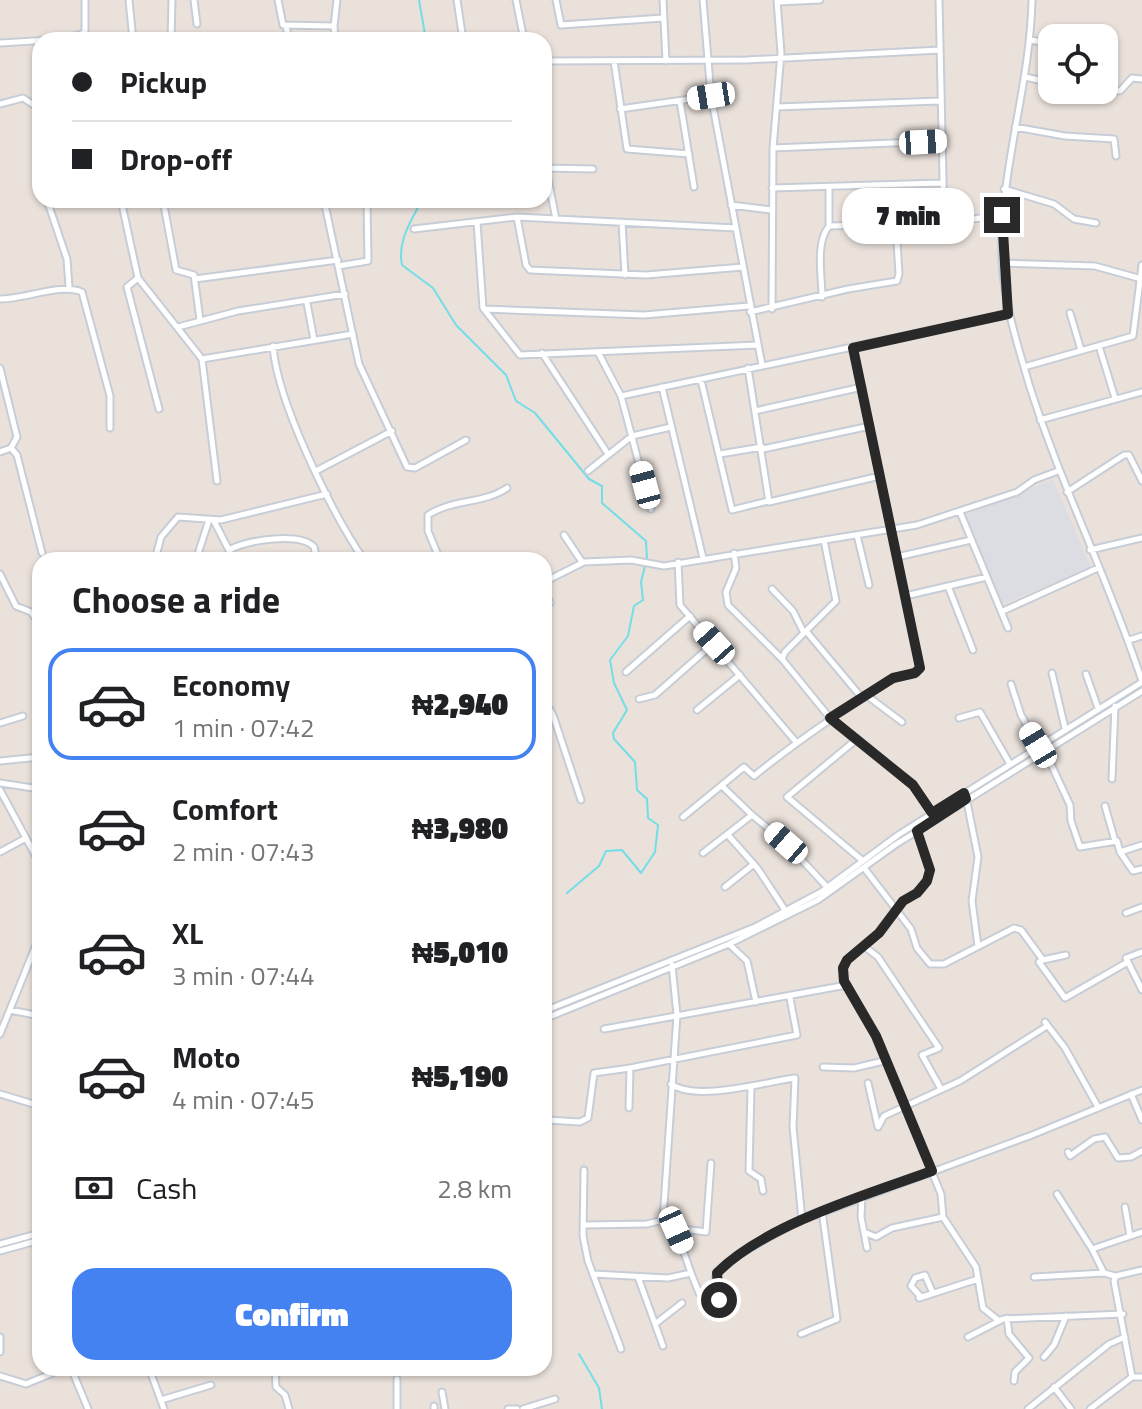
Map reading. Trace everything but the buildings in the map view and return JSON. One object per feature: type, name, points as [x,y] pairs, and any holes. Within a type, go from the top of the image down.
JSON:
[{"type":"street","points":[[84,32],[85,0]]},
{"type":"street","points":[[129,0],[132,32]]},
{"type":"street","points":[[171,32],[172,0]]},
{"type":"street","points":[[194,0],[197,24]]},
{"type":"street","points":[[278,0],[287,32]]},
{"type":"street","points":[[334,32],[337,0]]},
{"type":"street","points":[[457,0],[462,32]]},
{"type":"street","points":[[516,0],[522,32]]},
{"type":"street","points":[[556,0],[561,25],[663,18]]},
{"type":"street","points":[[663,0],[666,61]]},
{"type":"street","points":[[703,0],[711,96],[762,365]]},
{"type":"street","points":[[772,309],[773,148],[781,58],[778,1],[820,0]]},
{"type":"street","points":[[939,0],[944,223]]},
{"type":"street","points":[[552,1008],[755,927],[827,887],[932,813],[965,796],[1065,728],[1142,681],[1129,640],[1058,471],[1008,314],[1002,263],[1002,215],[1031,40],[1032,0]]},
{"type":"street","points":[[286,26],[334,26]]},
{"type":"street","points":[[1031,40],[1038,41]]},
{"type":"street","points":[[0,43],[32,41]]},
{"type":"street","points":[[552,61],[708,61],[940,50]]},
{"type":"street","points":[[614,61],[627,149],[689,154]]},
{"type":"street","points":[[1025,77],[1038,80]]},
{"type":"street","points":[[1118,91],[1132,78],[1142,79]]},
{"type":"street","points":[[620,109],[711,96]]},
{"type":"street","points":[[0,104],[23,98],[32,104]]},
{"type":"street","points":[[680,101],[694,187]]},
{"type":"street","points":[[777,107],[939,101]]},
{"type":"street","points":[[1015,127],[1065,136],[1114,139],[1116,156]]},
{"type":"street","points":[[773,148],[941,141]]},
{"type":"street","points":[[552,168],[593,169]]},
{"type":"street","points":[[772,188],[941,183]]},
{"type":"street","points":[[822,297],[822,234],[829,226],[829,187]]},
{"type":"street","points":[[1004,189],[1054,204],[1074,219],[1096,223]]},
{"type":"street","points":[[552,200],[556,219]]},
{"type":"street","points":[[731,205],[771,210]]},
{"type":"street","points":[[50,208],[67,259],[69,287]]},
{"type":"street","points":[[123,208],[138,278],[202,359],[217,481]]},
{"type":"street","points":[[164,208],[176,270],[192,274],[195,279],[200,320]]},
{"type":"street","points":[[326,208],[359,364],[409,469],[466,440]]},
{"type":"street","points":[[195,279],[368,261],[367,208]]},
{"type":"street","points":[[829,226],[944,223],[1002,215]]},
{"type":"street","points":[[414,229],[517,217],[736,228]]},
{"type":"street","points":[[517,217],[528,269],[625,275],[743,267]]},
{"type":"street","points":[[477,222],[483,308],[519,354],[758,345]]},
{"type":"street","points":[[622,222],[625,275]]},
{"type":"street","points":[[483,308],[644,315],[772,309],[898,281],[896,225]]},
{"type":"street","points":[[1002,263],[1095,266],[1138,278]]},
{"type":"street","points":[[1024,367],[1135,334],[1138,278],[1142,265]]},
{"type":"street","points":[[138,278],[127,287],[159,409]]},
{"type":"street","points":[[0,299],[37,296],[69,287],[82,292],[87,300],[110,396],[110,428]]},
{"type":"street","points":[[178,327],[238,311],[307,303],[345,294]]},
{"type":"street","points":[[307,303],[314,340]]},
{"type":"street","points":[[1070,313],[1081,350]]},
{"type":"street","points":[[621,396],[1008,314]]},
{"type":"street","points":[[202,359],[353,334]]},
{"type":"street","points":[[273,346],[276,374],[316,471],[360,552]]},
{"type":"street","points":[[1099,346],[1115,398]]},
{"type":"street","points":[[683,817],[744,767],[754,776],[830,718],[898,675],[915,673],[920,668],[853,348]]},
{"type":"street","points":[[542,353],[608,454]]},
{"type":"street","points":[[598,353],[621,396],[651,509]]},
{"type":"street","points":[[0,368],[17,430],[11,448]]},
{"type":"street","points":[[748,368],[768,501]]},
{"type":"street","points":[[701,380],[732,510],[880,476]]},
{"type":"street","points":[[662,387],[703,558]]},
{"type":"street","points":[[755,411],[862,387]]},
{"type":"street","points":[[1040,420],[1142,392]]},
{"type":"street","points":[[720,454],[870,426]]},
{"type":"street","points":[[588,471],[632,436],[671,427]]},
{"type":"street","points":[[316,471],[392,431]]},
{"type":"street","points":[[0,452],[11,448]]},
{"type":"street","points":[[11,448],[17,455],[42,552]]},
{"type":"street","points":[[1067,492],[1124,455],[1129,455],[1142,481]]},
{"type":"street","points":[[552,578],[582,562],[631,560],[659,566],[891,529],[960,512],[1017,492],[1034,480],[1058,471]]},
{"type":"street","points":[[437,552],[427,528],[428,515],[462,502],[495,496],[507,488]]},
{"type":"street","points":[[157,552],[161,537],[175,519],[211,520],[327,494]]},
{"type":"street","points":[[960,512],[1008,628]]},
{"type":"street","points":[[211,520],[232,552]]},
{"type":"street","points":[[199,552],[211,520]]},
{"type":"street","points":[[564,535],[582,562]]},
{"type":"street","points":[[857,535],[869,585]]},
{"type":"street","points":[[1090,550],[1142,538]]},
{"type":"street","points":[[231,549],[258,539],[304,541],[314,547],[315,552]]},
{"type":"street","points":[[782,659],[785,652],[836,599],[824,540]]},
{"type":"street","points":[[897,557],[971,540]]},
{"type":"street","points":[[734,553],[737,565],[725,599],[782,659],[830,718],[913,785],[932,813]]},
{"type":"street","points":[[678,562],[678,599],[796,742]]},
{"type":"street","points":[[1003,611],[1098,568]]},
{"type":"street","points":[[0,574],[16,606],[32,613]]},
{"type":"street","points":[[905,596],[987,577]]},
{"type":"street","points":[[948,586],[973,650]]},
{"type":"street","points":[[772,589],[793,611],[805,632],[864,697],[902,722]]},
{"type":"street","points":[[626,672],[690,616]]},
{"type":"street","points":[[1129,640],[1142,636]]},
{"type":"street","points":[[639,699],[655,695],[714,643]]},
{"type":"street","points":[[774,650],[785,652]]},
{"type":"street","points":[[1052,673],[1065,728]]},
{"type":"street","points":[[1086,674],[1098,708]]},
{"type":"street","points":[[697,710],[740,675]]},
{"type":"street","points":[[1011,684],[1021,715],[1070,805],[1079,846],[1084,848],[1115,841]]},
{"type":"street","points":[[552,1016],[692,954],[729,944],[818,900],[1010,764],[1142,691]]},
{"type":"street","points":[[1112,779],[1115,706]]},
{"type":"street","points":[[959,718],[980,712],[1010,764]]},
{"type":"street","points":[[552,713],[581,800]]},
{"type":"street","points":[[0,723],[23,716]]},
{"type":"street","points":[[857,739],[787,797],[863,861]]},
{"type":"street","points":[[0,761],[32,758]]},
{"type":"street","points":[[0,783],[32,788]]},
{"type":"street","points":[[722,786],[786,843],[827,887]]},
{"type":"street","points":[[0,790],[32,849]]},
{"type":"street","points":[[965,796],[978,857],[972,901],[978,946]]},
{"type":"street","points":[[1105,806],[1120,852],[1133,871],[1142,869]]},
{"type":"street","points":[[703,853],[752,815]]},
{"type":"street","points":[[917,831],[930,875],[921,890],[906,898],[865,947],[844,965],[844,984],[876,1036],[941,1194],[943,1217],[976,1267],[983,1308],[998,1320]]},
{"type":"street","points":[[728,835],[754,864],[785,910]]},
{"type":"street","points":[[0,852],[26,838]]},
{"type":"street","points":[[1120,852],[1142,845]]},
{"type":"street","points":[[725,887],[754,864]]},
{"type":"street","points":[[865,869],[930,964],[941,966],[1017,928],[1043,960],[1066,955]]},
{"type":"street","points":[[1126,913],[1142,907]]},
{"type":"street","points":[[729,944],[747,961],[756,1002]]},
{"type":"street","points":[[865,947],[878,957],[939,1048],[922,1055],[941,1089]]},
{"type":"street","points":[[1142,952],[1126,958],[1142,990]]},
{"type":"street","points":[[0,1034],[32,955]]},
{"type":"street","points":[[1039,962],[1065,998],[1126,963]]},
{"type":"street","points":[[663,1220],[677,1015],[672,965]]},
{"type":"street","points":[[604,1029],[790,998],[844,984]]},
{"type":"street","points":[[552,1120],[580,1122],[588,1118],[594,1073],[672,1058],[688,1058],[797,1035],[790,998]]},
{"type":"street","points":[[10,1010],[32,1014]]},
{"type":"street","points":[[868,1083],[878,1127],[884,1116],[996,1061],[1046,1024],[1065,1048],[1098,1107]]},
{"type":"street","points":[[823,1067],[854,1068],[884,1061]]},
{"type":"street","points":[[629,1108],[630,1068]]},
{"type":"street","points":[[671,1084],[693,1091],[751,1088],[795,1078],[793,1127],[802,1220]]},
{"type":"street","points":[[751,1088],[749,1171],[761,1179],[763,1191]]},
{"type":"street","points":[[723,1306],[715,1286],[717,1273],[727,1263],[802,1220],[1142,1090]]},
{"type":"street","points":[[0,1094],[32,1104]]},
{"type":"street","points":[[1131,1094],[1142,1120]]},
{"type":"street","points":[[1068,1152],[1070,1156],[1094,1139],[1105,1137],[1118,1158],[1131,1157],[1142,1151]]},
{"type":"street","points":[[674,1228],[706,1232],[711,1163]]},
{"type":"street","points":[[584,1170],[583,1236],[593,1274],[621,1349]]},
{"type":"street","points":[[1057,1194],[1104,1273]]},
{"type":"street","points":[[862,1196],[867,1248]]},
{"type":"street","points":[[1125,1207],[1130,1236]]},
{"type":"street","points":[[801,1334],[837,1319],[822,1211]]},
{"type":"street","points":[[864,1232],[876,1237],[892,1228],[943,1217]]},
{"type":"street","points":[[584,1225],[635,1225],[663,1220],[674,1228],[686,1251],[699,1293]]},
{"type":"street","points":[[1092,1249],[1142,1232]]},
{"type":"street","points":[[0,1251],[32,1237]]},
{"type":"street","points":[[0,1244],[32,1241]]},
{"type":"street","points":[[1034,1277],[1104,1273],[1116,1276],[1142,1270]]},
{"type":"street","points":[[593,1274],[668,1278],[691,1273]]},
{"type":"street","points":[[932,1291],[925,1275],[915,1278],[911,1286],[920,1297],[978,1279]]},
{"type":"street","points":[[1116,1276],[1132,1377]]},
{"type":"street","points":[[638,1277],[663,1346]]},
{"type":"street","points":[[655,1324],[682,1303]]},
{"type":"street","points":[[968,1337],[1007,1318],[1123,1314]]},
{"type":"street","points":[[1044,1357],[1054,1345],[1066,1316]]},
{"type":"street","points":[[1007,1318],[1009,1334],[1029,1358],[1015,1372],[1014,1381]]},
{"type":"street","points":[[0,1337],[0,1352]]},
{"type":"street","points":[[1028,1409],[1109,1344],[1126,1337]]},
{"type":"street","points":[[0,1376],[26,1384],[47,1376]]},
{"type":"street","points":[[72,1376],[88,1409]]},
{"type":"street","points":[[152,1376],[164,1409]]},
{"type":"street","points":[[275,1376],[276,1387],[285,1395],[289,1409]]},
{"type":"street","points":[[1090,1409],[1132,1377],[1142,1377]]},
{"type":"street","points":[[397,1379],[397,1409]]},
{"type":"street","points":[[161,1400],[211,1385]]},
{"type":"street","points":[[1054,1387],[1071,1409]]},
{"type":"street","points":[[442,1392],[445,1409]]},
{"type":"street","points":[[508,1409],[520,1409],[555,1399]]},
{"type":"shaded area","points":[[1053,480],[1091,567],[1001,605],[965,515]]},
{"type":"waterway","points":[[419,0],[425,32]]},
{"type":"waterway","points":[[418,208],[403,239],[402,265],[433,288],[456,325],[506,375],[516,401],[535,413],[589,479],[602,486],[602,503],[646,541],[647,560]]},
{"type":"waterway","points":[[567,893],[599,866],[606,851],[622,850],[641,873],[655,852],[658,825],[648,818],[647,799],[637,790],[635,762],[614,739],[613,733],[627,710],[614,683],[610,660],[628,636],[634,606],[643,600],[641,582],[645,566]]},
{"type":"waterway","points":[[579,1354],[599,1388],[602,1409]]},
{"type":"route","points":[[719,1300],[715,1286],[717,1273],[727,1263],[822,1211],[932,1171],[876,1036],[844,981],[842,971],[847,960],[865,947],[903,901],[917,893],[927,881],[930,870],[917,831],[966,799],[964,793],[932,813],[913,785],[830,718],[893,678],[904,673],[915,673],[920,668],[853,348],[1008,314],[1002,260],[1002,215]]}]
